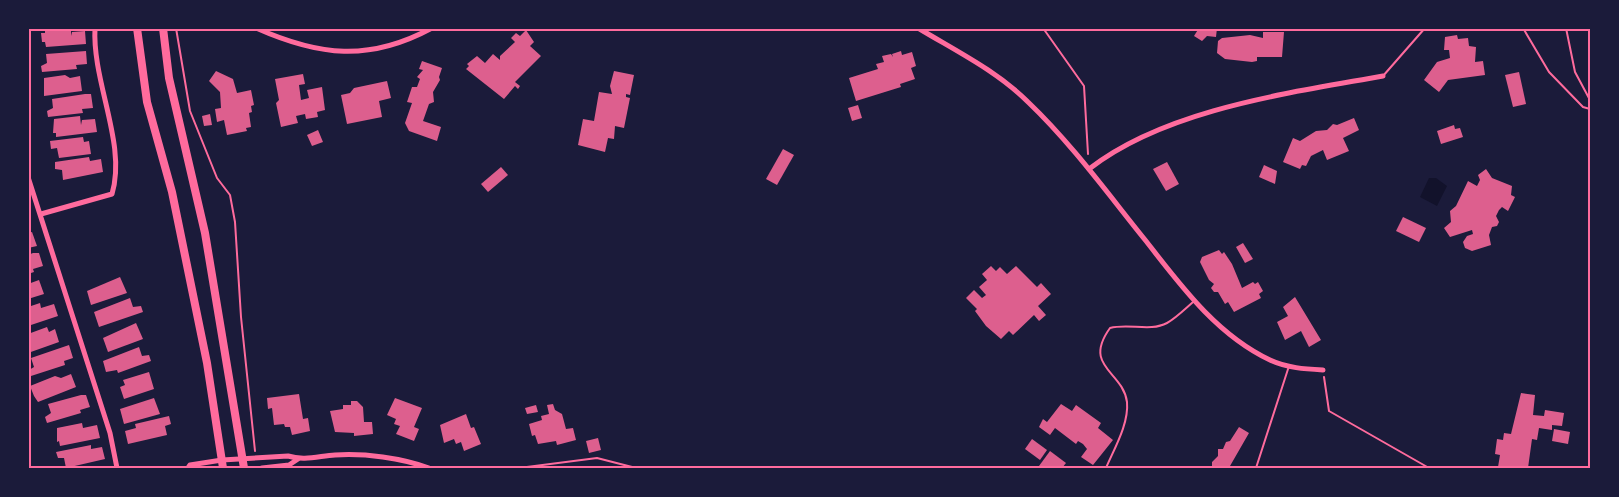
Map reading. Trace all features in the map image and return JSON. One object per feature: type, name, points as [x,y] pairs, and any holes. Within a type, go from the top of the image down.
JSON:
[{"type":"main road","points":[[137,28],[147,102],[172,192],[207,363],[223,464]]},
{"type":"main road","points":[[163,28],[169,78],[205,233],[244,468]]},
{"type":"street","points":[[41,214],[112,194],[118,174],[96,57],[95,28]]},
{"type":"street","points":[[256,28],[302,47],[335,52],[363,52],[393,46],[432,28]]},
{"type":"street","points":[[918,28],[988,69],[1027,100],[1089,169],[1194,301],[1239,342],[1271,361],[1289,366],[1323,370]]},
{"type":"street","points":[[1089,169],[1111,152],[1138,138],[1194,118],[1269,97],[1383,76]]},
{"type":"street","points":[[28,177],[110,433],[117,468]]},
{"type":"street","points":[[188,468],[190,465],[223,464],[242,458],[288,456],[298,459],[335,455],[366,455],[429,468]]},
{"type":"street","points":[[262,468],[289,465],[298,459]]},
{"type":"lane","points":[[1383,76],[1425,28]]},
{"type":"lane","points":[[1523,28],[1549,72],[1584,107],[1590,109]]},
{"type":"lane","points":[[1566,28],[1575,72],[1590,99]]},
{"type":"lane","points":[[1106,468],[1125,423],[1127,400],[1102,360],[1100,349],[1104,337],[1110,328],[1121,325],[1157,327],[1168,323],[1194,301]]},
{"type":"lane","points":[[1256,468],[1289,366]]},
{"type":"lane","points":[[519,468],[597,458],[636,468]]},
{"type":"path","points":[[176,28],[190,111],[217,178],[230,195],[235,222],[241,317],[256,458]]},
{"type":"path","points":[[1043,28],[1083,86],[1089,169]]},
{"type":"path","points":[[1323,370],[1329,411],[1429,468]]},
{"type":"shaded area","points":[[1429,178],[1436,178],[1447,186],[1437,206],[1420,197]]},
{"type":"building","points":[[45,28],[71,28],[71,36],[72,32],[85,31],[86,44],[46,47],[45,42],[42,42],[41,33],[45,33]]},
{"type":"building","points":[[1199,28],[1217,28],[1216,37],[1207,36],[1202,41],[1194,36]]},
{"type":"building","points":[[526,30],[534,42],[530,46],[541,56],[515,82],[520,86],[518,89],[515,86],[504,99],[466,69],[469,66],[467,64],[477,56],[485,63],[493,54],[500,60],[500,56],[515,42],[511,38],[516,33],[520,36]]},
{"type":"building","points":[[1263,32],[1284,32],[1282,57],[1257,57],[1257,61],[1252,62],[1225,59],[1217,53],[1218,41],[1222,38],[1250,35],[1263,38]]},
{"type":"building","points":[[1457,35],[1458,39],[1468,38],[1469,46],[1476,47],[1475,62],[1483,61],[1485,75],[1448,80],[1439,92],[1424,80],[1437,62],[1450,58],[1449,50],[1444,50],[1445,37]]},
{"type":"building","points":[[86,51],[87,64],[76,65],[77,69],[42,72],[41,66],[47,63],[46,54]]},
{"type":"building","points":[[901,51],[902,55],[912,52],[916,66],[911,68],[915,79],[900,84],[901,87],[856,101],[849,78],[878,69],[876,64],[884,62],[882,56],[891,54],[893,57],[892,54]]},
{"type":"building","points":[[422,61],[442,68],[440,80],[433,92],[434,102],[429,104],[423,121],[441,127],[437,141],[409,131],[405,123],[412,103],[407,102],[412,87],[417,87],[420,79],[417,77],[423,70],[419,69]]},
{"type":"building","points":[[216,71],[233,79],[237,93],[251,90],[254,105],[251,106],[252,112],[249,113],[251,127],[246,128],[247,131],[227,135],[224,120],[217,122],[215,109],[221,108],[220,92],[209,81]]},
{"type":"building","points":[[614,71],[634,75],[630,95],[626,94],[626,97],[630,98],[624,128],[615,126],[614,139],[608,138],[605,152],[578,145],[583,119],[594,121],[599,92],[612,94],[610,86]]},
{"type":"building","points":[[1519,72],[1526,104],[1513,107],[1505,75]]},
{"type":"building","points":[[303,74],[305,84],[299,85],[301,100],[309,98],[307,90],[322,87],[325,110],[317,112],[318,117],[306,119],[305,114],[296,116],[298,123],[281,127],[276,103],[279,100],[275,79]]},
{"type":"building","points":[[65,75],[70,78],[80,76],[82,91],[44,96],[44,78]]},
{"type":"building","points":[[387,81],[391,98],[379,101],[382,117],[347,124],[341,95],[350,93],[354,88]]},
{"type":"building","points":[[91,94],[93,108],[82,109],[83,113],[48,117],[47,111],[53,108],[52,99]]},
{"type":"building","points":[[858,105],[862,118],[852,121],[848,108]]},
{"type":"building","points":[[210,114],[212,125],[204,126],[202,116]]},
{"type":"building","points":[[80,116],[81,125],[82,120],[95,119],[97,132],[56,137],[56,133],[53,133],[54,119]]},
{"type":"building","points":[[1354,118],[1359,130],[1343,138],[1349,151],[1327,160],[1323,150],[1311,156],[1306,166],[1302,165],[1300,169],[1283,162],[1293,138],[1300,141],[1316,131],[1327,130],[1333,124],[1337,125]]},
{"type":"building","points":[[1454,125],[1455,129],[1460,128],[1463,137],[1441,144],[1437,131]]},
{"type":"building","points":[[318,130],[323,142],[312,146],[307,135]]},
{"type":"building","points":[[83,137],[84,142],[89,141],[91,154],[59,158],[57,148],[51,149],[50,141]]},
{"type":"building","points":[[783,149],[794,155],[777,185],[766,179]]},
{"type":"building","points":[[89,157],[90,161],[101,159],[103,172],[63,180],[62,170],[55,169],[55,162]]},
{"type":"building","points":[[1167,162],[1179,184],[1166,191],[1153,169]]},
{"type":"building","points":[[1264,165],[1277,171],[1275,184],[1259,177]]},
{"type":"building","points":[[501,167],[508,175],[488,192],[481,184]]},
{"type":"building","points":[[1486,169],[1492,178],[1512,186],[1511,195],[1515,197],[1508,211],[1502,207],[1496,216],[1499,222],[1497,226],[1492,227],[1489,235],[1491,245],[1472,251],[1465,248],[1463,242],[1467,236],[1473,234],[1472,230],[1450,237],[1444,228],[1451,222],[1450,211],[1456,206],[1468,181],[1477,186],[1480,180],[1478,175]]},
{"type":"building","points":[[1403,217],[1426,228],[1419,242],[1396,231]]},
{"type":"building","points":[[32,232],[37,246],[28,248],[28,233]]},
{"type":"building","points":[[1243,243],[1253,259],[1245,263],[1236,247]]},
{"type":"building","points":[[1219,250],[1222,254],[1224,252],[1232,264],[1242,288],[1258,282],[1263,291],[1259,294],[1261,298],[1234,312],[1228,302],[1225,304],[1218,292],[1214,292],[1211,288],[1214,284],[1209,280],[1200,262],[1202,257]]},
{"type":"building","points":[[39,253],[43,266],[33,269],[34,272],[28,274],[28,255]]},
{"type":"building","points":[[991,266],[996,271],[1000,267],[1007,274],[1016,266],[1037,287],[1041,283],[1051,294],[1038,306],[1046,315],[1039,321],[1034,315],[1013,335],[1009,331],[1001,339],[986,326],[975,311],[977,309],[966,298],[974,290],[982,298],[986,295],[979,287],[987,280],[982,274]]},
{"type":"building","points":[[120,277],[127,293],[91,305],[87,291]]},
{"type":"building","points":[[39,280],[44,294],[28,299],[28,284]]},
{"type":"building","points":[[1295,297],[1321,340],[1309,347],[1301,331],[1285,340],[1277,322],[1288,316],[1283,307]]},
{"type":"building","points":[[130,298],[133,307],[141,306],[143,312],[99,327],[94,312]]},
{"type":"building","points":[[40,303],[41,308],[54,304],[58,316],[28,326],[28,307]]},
{"type":"building","points":[[136,323],[143,339],[108,352],[103,338]]},
{"type":"building","points":[[47,327],[49,332],[55,329],[59,342],[28,353],[28,334]]},
{"type":"building","points":[[69,345],[73,358],[64,361],[65,365],[31,376],[29,370],[34,367],[31,358]]},
{"type":"building","points":[[139,347],[142,356],[149,355],[151,361],[118,373],[117,370],[106,372],[103,361]]},
{"type":"building","points":[[149,372],[154,389],[124,399],[120,387],[125,385],[123,380]]},
{"type":"building","points":[[71,374],[76,387],[38,402],[30,386],[55,376],[61,378]]},
{"type":"building","points":[[1521,393],[1535,395],[1533,415],[1544,416],[1545,410],[1564,413],[1562,426],[1552,425],[1552,430],[1539,428],[1537,440],[1532,439],[1528,468],[1498,467],[1500,455],[1495,454],[1497,439],[1503,440],[1504,433],[1511,434]]},
{"type":"building","points":[[299,394],[303,419],[308,418],[310,431],[292,435],[290,427],[285,427],[284,424],[274,425],[272,408],[268,409],[267,398]]},
{"type":"building","points":[[86,395],[90,407],[80,410],[81,413],[47,423],[45,417],[51,413],[48,404]]},
{"type":"building","points":[[154,398],[160,414],[124,424],[120,409]]},
{"type":"building","points":[[395,398],[422,408],[414,427],[419,429],[414,441],[396,434],[400,426],[394,424],[396,419],[387,415]]},
{"type":"building","points":[[351,401],[357,401],[363,407],[364,422],[372,422],[373,434],[354,436],[354,433],[335,432],[330,411],[343,409],[343,405],[351,405]]},
{"type":"building","points":[[553,404],[555,410],[562,414],[566,429],[573,428],[576,440],[557,445],[556,441],[538,444],[535,435],[532,436],[529,424],[542,420],[541,416],[549,414],[547,405]]},
{"type":"building","points":[[1061,404],[1072,411],[1076,405],[1101,423],[1098,428],[1113,440],[1093,465],[1081,457],[1087,449],[1083,444],[1078,441],[1076,444],[1055,428],[1050,435],[1039,427],[1043,419],[1047,422]]},
{"type":"building","points":[[536,405],[538,412],[527,414],[525,408]]},
{"type":"building","points":[[466,414],[481,444],[464,451],[461,442],[456,444],[454,439],[444,443],[440,425]]},
{"type":"building","points":[[169,416],[171,424],[165,426],[167,435],[128,444],[125,431],[136,428],[135,424]]},
{"type":"building","points":[[82,423],[83,428],[97,425],[100,438],[60,446],[59,441],[57,442],[57,428]]},
{"type":"building","points":[[1239,427],[1249,433],[1230,466],[1235,468],[1212,468],[1212,462],[1218,456],[1218,449],[1223,449]]},
{"type":"building","points":[[1554,429],[1570,432],[1568,444],[1552,441]]},
{"type":"building","points":[[598,438],[601,450],[589,453],[586,441]]},
{"type":"building","points":[[1032,439],[1047,450],[1040,460],[1025,449]]},
{"type":"building","points":[[91,445],[91,449],[102,447],[105,459],[66,468],[64,458],[58,458],[56,452]]},
{"type":"building","points":[[1050,451],[1066,463],[1062,468],[1039,466]]}]
